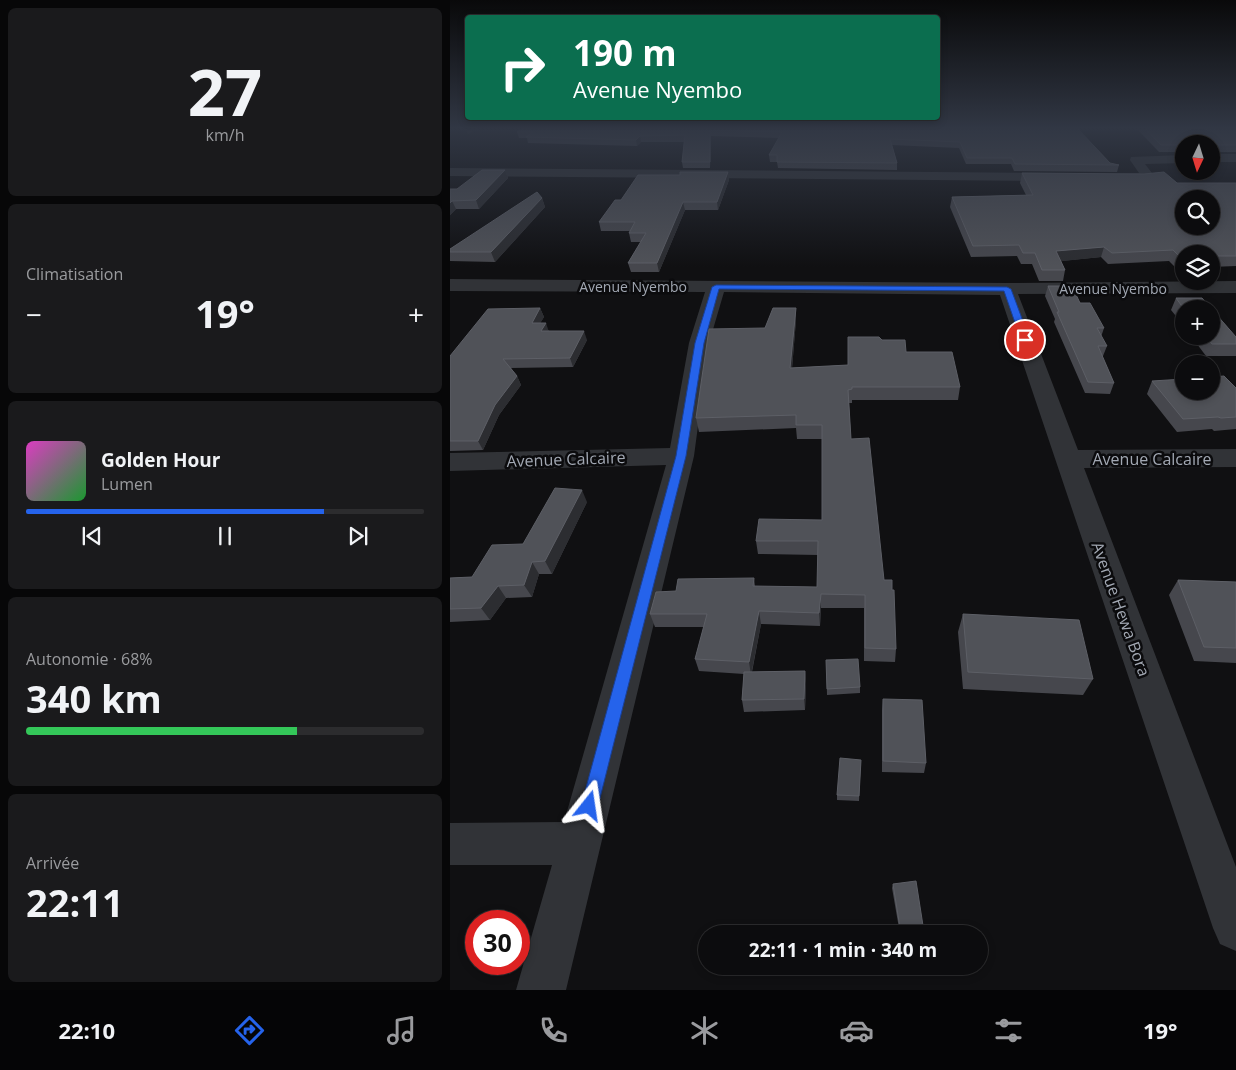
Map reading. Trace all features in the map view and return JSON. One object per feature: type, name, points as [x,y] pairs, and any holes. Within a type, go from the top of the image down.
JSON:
[{"type":"street","points":[[849,175],[1073,177]]},
{"type":"street","points":[[1102,178],[1146,178],[1147,175]]},
{"type":"street","name":"Avenue Nyembo","points":[[450,285],[1007,289],[1236,287]]},
{"type":"street","points":[[541,990],[681,456],[699,343],[716,287]]},
{"type":"street","name":"Avenue Hewa Bora","points":[[1007,289],[1068,459],[1224,862],[1236,928]]},
{"type":"street","name":"Avenue Calcaire","points":[[450,462],[681,456]]},
{"type":"street","name":"Avenue Calcaire","points":[[1068,459],[1236,458]]},
{"type":"street","points":[[450,844],[580,843]]},
{"type":"building","points":[[475,175],[500,175],[476,200],[452,201],[450,203],[450,189],[457,189]]},
{"type":"building","points":[[638,175],[727,175],[717,202],[683,202],[657,263],[628,263],[646,233],[629,233],[635,222],[599,222],[615,200],[621,200]]},
{"type":"building","points":[[1023,175],[1168,175],[1177,183],[1236,183],[1236,256],[1220,256],[1220,245],[1175,245],[1175,252],[1173,250],[1112,253],[1104,247],[1056,251],[1065,270],[1042,270],[1035,253],[1023,253],[1019,245],[973,246],[952,197],[1033,195]]},
{"type":"building","points":[[537,192],[542,198],[491,252],[450,252],[450,249]]},
{"type":"building","points":[[1048,286],[1072,286],[1080,303],[1090,303],[1104,328],[1097,328],[1107,346],[1098,346],[1114,383],[1088,382],[1057,312],[1059,312]]},
{"type":"building","points":[[1176,298],[1202,298],[1204,300],[1177,300]]},
{"type":"building","points":[[540,308],[532,323],[546,323],[541,331],[584,331],[570,358],[503,359],[517,376],[495,405],[478,441],[450,441],[450,356],[488,309]]},
{"type":"building","points":[[773,308],[796,308],[790,368],[848,365],[848,337],[879,337],[882,340],[905,340],[906,352],[952,352],[960,387],[852,387],[852,389],[848,390],[851,439],[869,438],[884,580],[892,580],[892,590],[894,590],[896,649],[865,648],[865,595],[821,594],[819,613],[759,611],[749,662],[695,659],[707,614],[650,614],[656,592],[676,591],[678,579],[754,578],[753,586],[817,587],[818,541],[756,541],[759,519],[822,520],[822,425],[796,425],[796,415],[696,418],[709,329],[765,328]]},
{"type":"building","points":[[1220,319],[1236,337],[1236,344],[1220,344]]},
{"type":"building","points":[[1220,376],[1224,376],[1236,388],[1236,417],[1183,419],[1152,381],[1175,380],[1175,400],[1220,400]]},
{"type":"building","points":[[555,488],[582,490],[545,561],[532,562],[524,585],[498,586],[481,608],[450,609],[450,578],[472,577],[492,545],[523,544]]},
{"type":"building","points":[[1178,580],[1236,582],[1236,648],[1204,647]]},
{"type":"building","points":[[963,614],[1079,620],[1093,679],[968,672]]},
{"type":"building","points":[[858,659],[860,687],[827,689],[826,660]]},
{"type":"building","points":[[805,671],[804,699],[742,700],[744,672]]},
{"type":"building","points":[[883,699],[922,700],[926,763],[883,761]]},
{"type":"building","points":[[840,758],[861,760],[859,796],[837,795]]},
{"type":"building","points":[[916,881],[923,925],[900,925],[893,884]]},
{"type":"route","points":[[589,806],[681,456],[699,343],[716,287],[1007,289],[1025,340]]}]
